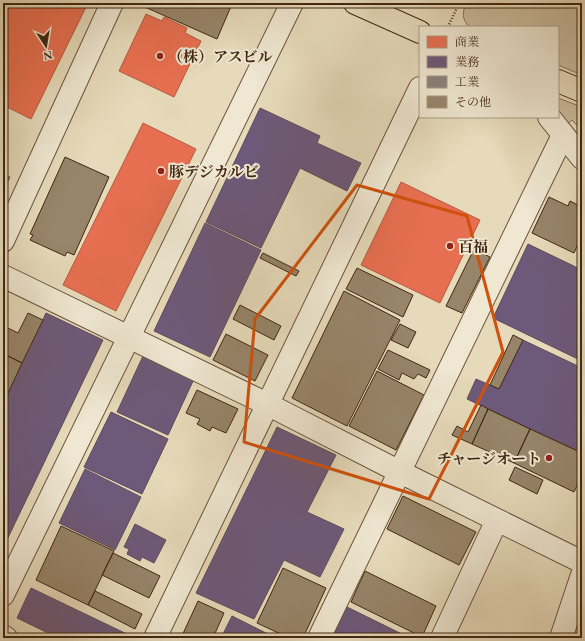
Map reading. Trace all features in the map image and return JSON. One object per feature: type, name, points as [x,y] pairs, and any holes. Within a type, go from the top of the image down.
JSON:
[{"type":"main road","points":[[355,3],[419,32]]},
{"type":"main road","points":[[559,81],[582,91]]},
{"type":"street","points":[[3,241],[112,3]]},
{"type":"street","points":[[3,595],[292,3]]},
{"type":"street","points":[[156,638],[419,90]]},
{"type":"street","points":[[551,118],[582,158]]},
{"type":"street","points":[[319,638],[563,135]]},
{"type":"street","points":[[3,276],[267,404],[582,562]]},
{"type":"street","points":[[442,638],[498,520]]},
{"type":"street","points":[[561,638],[582,575]]},
{"type":"path","points":[[448,26],[459,3]]},
{"type":"highlighted area","points":[[357,185],[467,216],[503,352],[429,499],[244,442],[255,319]]},
{"type":"shaded area","points":[[466,3],[582,3],[582,75],[559,65],[559,26],[468,26],[463,16]]},
{"type":"shaded area","points":[[559,98],[582,107],[582,131],[572,120],[564,127],[559,118]]},
{"type":"building: 商業","points":[[3,3],[88,3],[31,119],[3,105]]},
{"type":"building: 商業","name":"（株）アスビル","points":[[146,14],[162,21],[164,17],[187,28],[185,33],[201,41],[174,97],[119,71]]},
{"type":"building: 商業","points":[[143,123],[196,149],[116,311],[63,285]]},
{"type":"building: 商業","points":[[401,182],[480,220],[440,303],[361,265]]},
{"type":"building: 業務","points":[[260,108],[320,136],[317,143],[361,163],[347,191],[300,168],[261,248],[206,222]]},
{"type":"building: 業務","points":[[205,223],[261,250],[210,357],[154,331]]},
{"type":"building: 業務","points":[[528,244],[582,270],[582,361],[493,318]]},
{"type":"building: 業務","points":[[46,313],[103,340],[3,548],[3,404]]},
{"type":"building: 業務","points":[[523,340],[582,368],[582,453],[467,399],[476,379],[499,389]]},
{"type":"building: 業務","points":[[143,356],[194,379],[168,435],[117,412]]},
{"type":"building: 業務","points":[[111,412],[168,439],[142,494],[84,467]]},
{"type":"building: 業務","points":[[277,427],[336,455],[307,512],[344,529],[320,577],[284,560],[254,619],[196,593]]},
{"type":"building: 業務","points":[[85,469],[141,497],[115,550],[59,523]]},
{"type":"building: 業務","points":[[135,524],[166,540],[154,563],[142,557],[140,561],[127,554],[129,549],[124,547]]},
{"type":"building: 業務","points":[[31,588],[133,638],[45,638],[48,633],[17,618]]},
{"type":"building: 業務","points":[[347,607],[410,638],[332,638]]},
{"type":"building: 業務","points":[[232,616],[276,638],[221,638]]},
{"type":"building: 工業","points":[[3,174],[10,177],[3,192]]},
{"type":"building: その他","points":[[138,4],[232,4],[217,39]]},
{"type":"building: その他","points":[[65,157],[109,177],[74,255],[67,252],[65,256],[30,240],[33,235],[30,234]]},
{"type":"building: その他","points":[[549,197],[568,206],[570,201],[582,207],[582,235],[574,253],[532,233]]},
{"type":"building: その他","points":[[474,249],[490,257],[462,313],[446,306]]},
{"type":"building: その他","points":[[263,253],[299,271],[296,276],[260,258]]},
{"type":"building: その他","points":[[357,268],[413,295],[403,317],[346,289]]},
{"type":"building: その他","points":[[344,291],[400,320],[347,426],[292,398]]},
{"type":"building: その他","points":[[240,305],[281,326],[274,340],[233,319]]},
{"type":"building: その他","points":[[28,313],[43,320],[22,363],[8,356],[6,361],[3,359],[4,326],[18,333]]},
{"type":"building: その他","points":[[400,324],[416,332],[408,348],[391,340]]},
{"type":"building: その他","points":[[226,334],[268,355],[255,381],[213,360]]},
{"type":"building: その他","points":[[513,335],[523,340],[499,389],[490,385]]},
{"type":"building: その他","points":[[388,350],[430,370],[426,378],[418,374],[414,379],[402,373],[399,380],[378,369]]},
{"type":"building: その他","points":[[8,356],[22,363],[3,404],[3,367]]},
{"type":"building: その他","points":[[377,371],[424,395],[396,450],[349,426]]},
{"type":"building: その他","points":[[197,390],[238,409],[226,433],[212,427],[210,431],[197,424],[200,419],[186,413]]},
{"type":"building: その他","points":[[481,405],[488,409],[472,444],[452,435],[457,426],[468,432]]},
{"type":"building: その他","points":[[488,409],[530,429],[514,463],[472,444]]},
{"type":"building: その他","name":"チャージオート","points":[[530,429],[582,453],[582,475],[574,492],[514,463]]},
{"type":"building: その他","points":[[515,467],[543,480],[537,494],[509,480]]},
{"type":"building: その他","points":[[403,496],[476,532],[459,565],[387,529]]},
{"type":"building: その他","points":[[61,526],[114,551],[88,605],[36,580]]},
{"type":"building: その他","points":[[113,553],[160,576],[149,598],[102,575]]},
{"type":"building: その他","points":[[283,568],[326,588],[303,638],[289,638],[257,623]]},
{"type":"building: その他","points":[[365,571],[436,606],[422,637],[351,602]]},
{"type":"building: その他","points":[[95,591],[142,614],[135,629],[88,605]]},
{"type":"building: その他","points":[[198,601],[224,613],[213,638],[181,638]]},
{"type":"place","name":"（株）アスビル","points":[[160,56]]},
{"type":"place","name":"豚デジカルビ","points":[[161,171]]},
{"type":"place","name":"百福","points":[[450,246]]},
{"type":"place","name":"チャージオート","points":[[549,458]]}]
